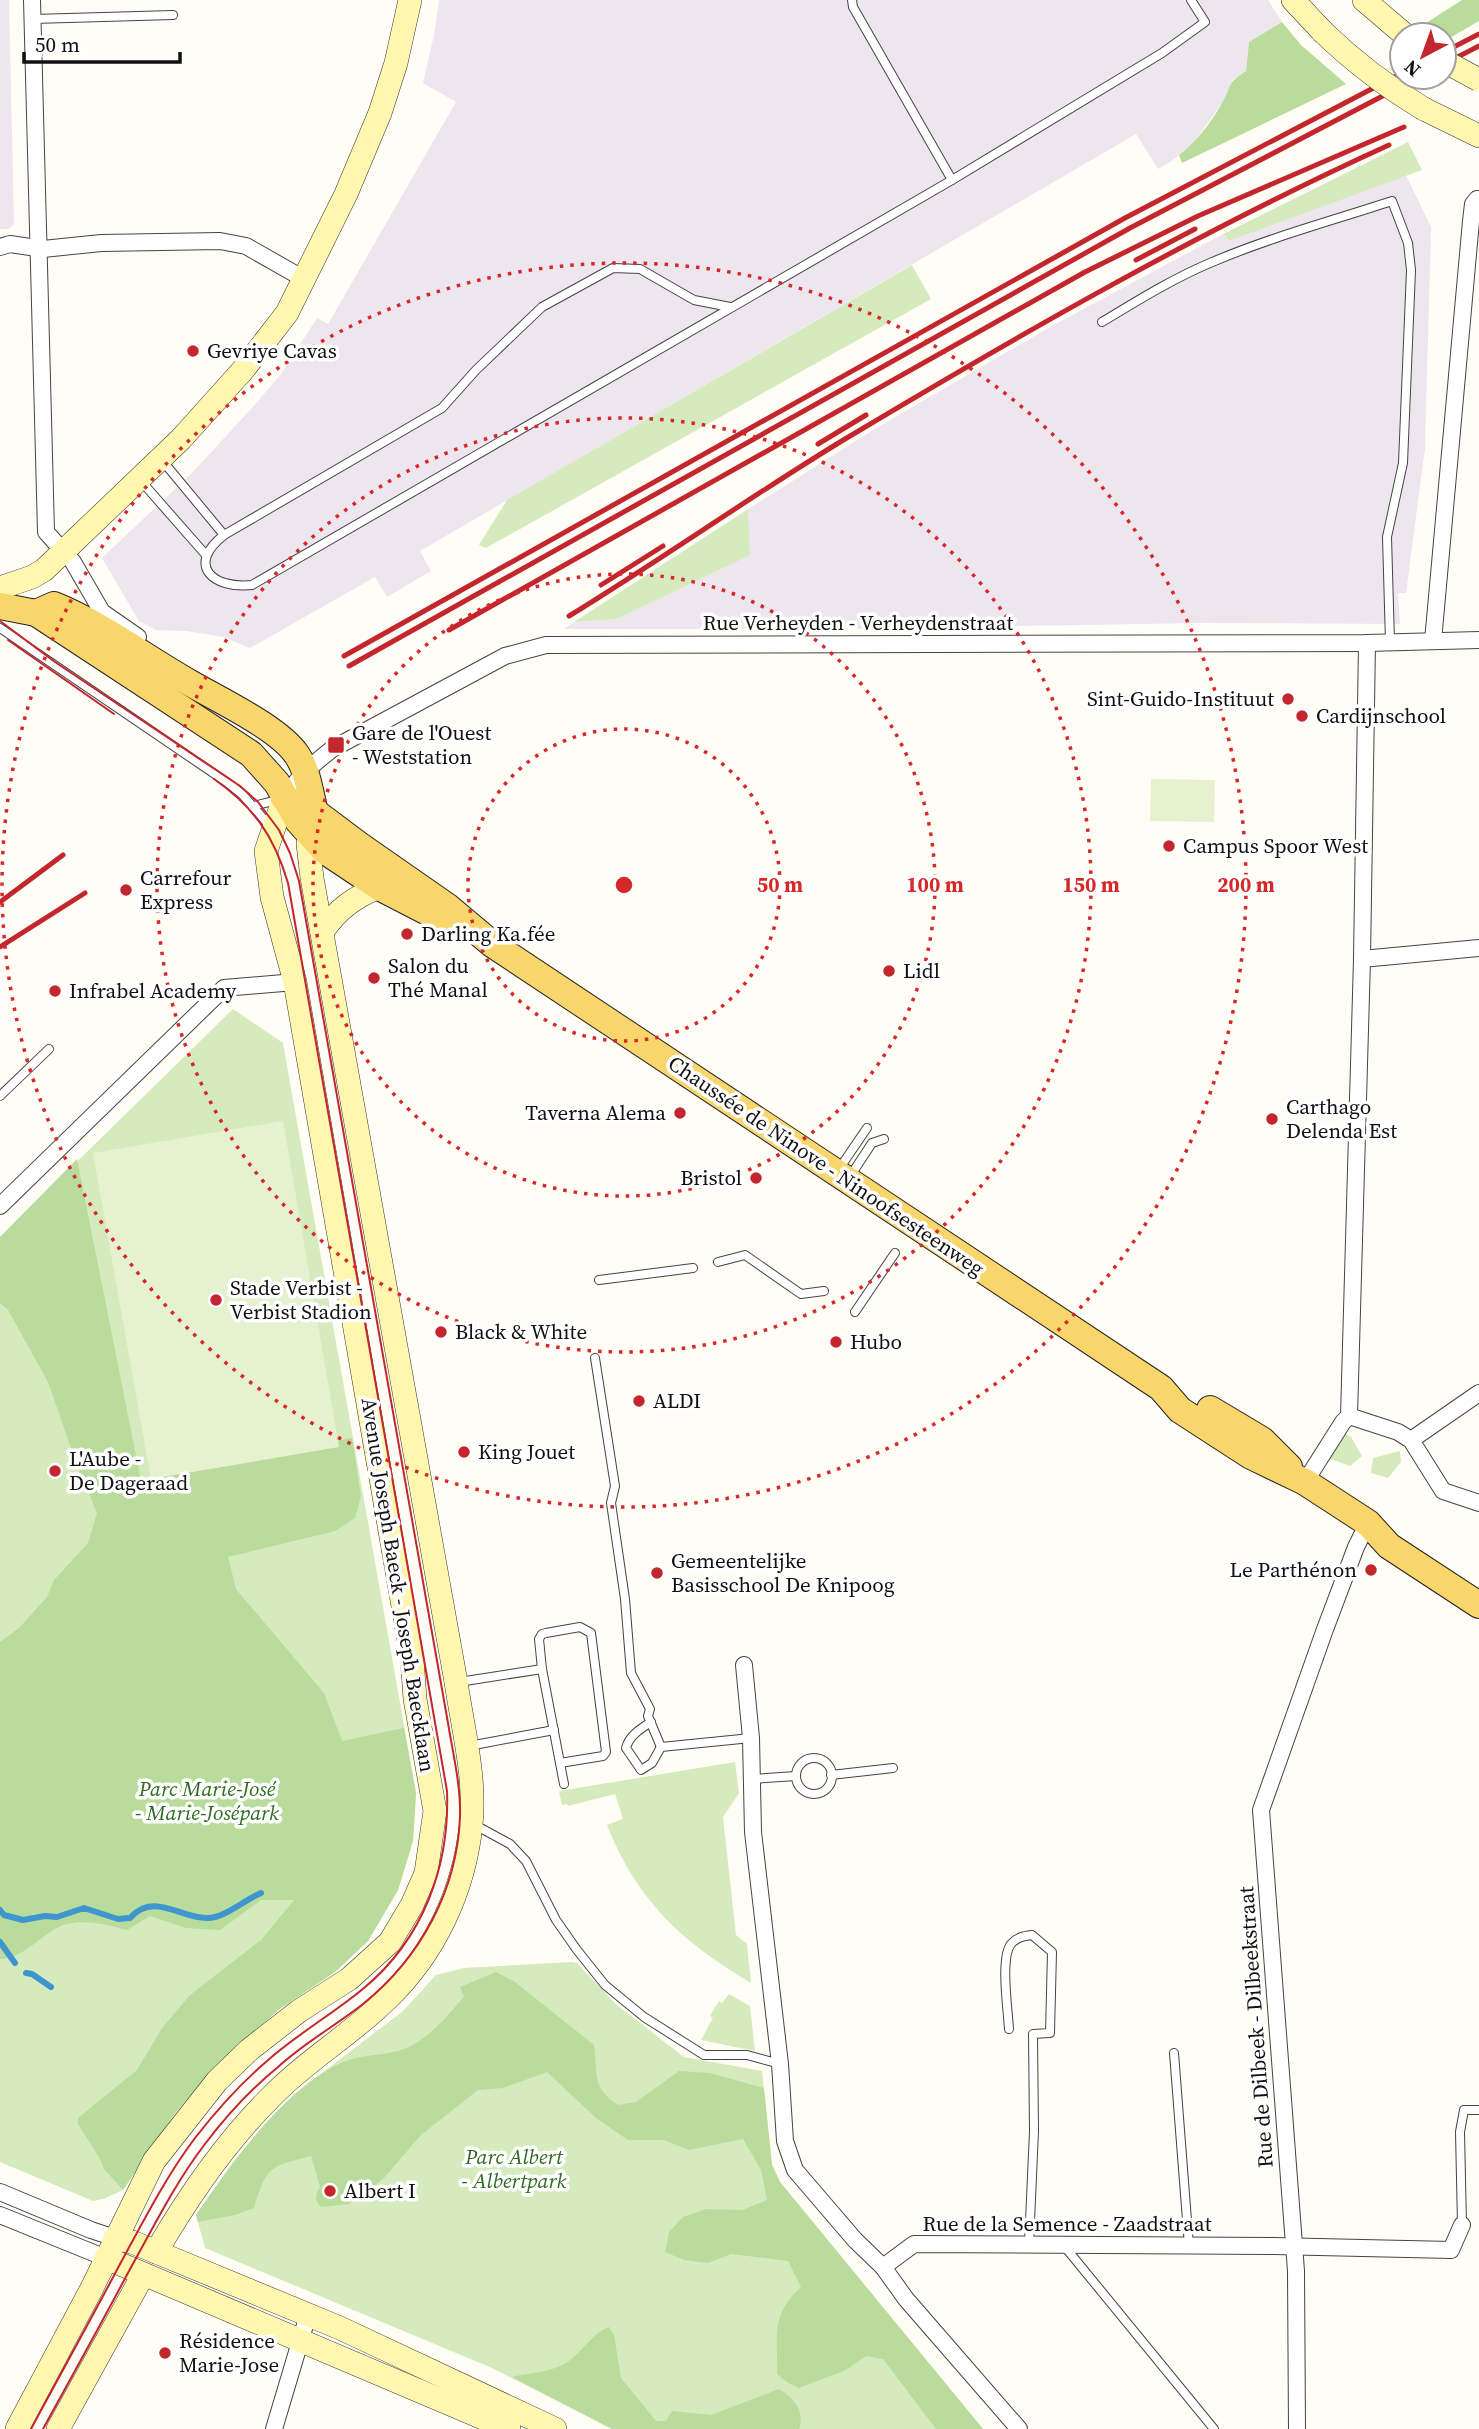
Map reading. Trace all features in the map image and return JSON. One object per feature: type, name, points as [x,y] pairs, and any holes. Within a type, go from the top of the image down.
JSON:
[{"type":"main road","points":[[11,604],[54,605],[71,612],[188,683],[244,713],[275,735],[298,755],[304,772],[293,825]]},
{"type":"main road","name":"Chaussée de Ninove - Ninoofsesteenweg","points":[[11,604],[251,754],[268,772],[293,825],[325,851],[379,887],[492,944]]},
{"type":"main road","name":"Chaussée de Ninove - Ninoofsesteenweg","points":[[293,825],[448,907],[492,944],[1161,1388],[1180,1410],[1251,1456],[1305,1482],[1368,1523]]},
{"type":"main road","points":[[1368,1523],[1397,1534],[1479,1587]]},
{"type":"main road","points":[[1368,1523],[1389,1546],[1479,1605]]},
{"type":"street","points":[[32,0],[46,531],[73,562],[102,612],[162,653],[188,683]]},
{"type":"street","points":[[11,604],[32,577],[44,570],[189,431],[243,370],[286,313],[346,194],[380,113],[396,63],[410,0]]},
{"type":"street","points":[[1293,0],[1343,51],[1393,90],[1424,109],[1479,136]]},
{"type":"street","points":[[1364,0],[1389,21]]},
{"type":"street","points":[[1458,69],[1479,80]]},
{"type":"street","points":[[1433,641],[1471,221],[1477,199]]},
{"type":"street","points":[[0,247],[10,244],[39,248],[141,242],[236,243],[267,257],[304,279]]},
{"type":"street","name":"Rue Verheyden - Verheydenstraat","points":[[304,772],[332,748],[505,656],[546,645],[1367,643],[1479,640]]},
{"type":"street","points":[[1305,1482],[1349,1416],[1362,959],[1367,643]]},
{"type":"street","name":"Avenue Joseph Baeck - Joseph Baecklaan","points":[[17,2429],[154,2161],[217,2081],[249,2050],[299,2011],[349,1979],[390,1942],[412,1905],[426,1873],[435,1811],[415,1699],[412,1658],[295,982],[272,897],[266,851],[293,825],[322,932],[456,1682],[472,1776],[471,1824],[466,1859],[449,1914],[408,1977],[386,2000],[301,2068],[242,2127],[191,2194],[143,2275]]},
{"type":"street","points":[[322,932],[347,902],[379,887]]},
{"type":"street","points":[[1362,959],[1479,947]]},
{"type":"street","points":[[0,1206],[223,988],[295,982]]},
{"type":"street","points":[[1411,1440],[1479,1393]]},
{"type":"street","points":[[1349,1416],[1398,1432],[1411,1440],[1443,1491],[1479,1503]]},
{"type":"street","name":"Rue de Dilbeek - Dilbeekstraat","points":[[1297,2429],[1296,2271],[1261,1810],[1324,1632],[1356,1547],[1368,1523]]},
{"type":"street","points":[[744,1665],[751,1738],[753,1832],[780,2064],[785,2141],[795,2170],[855,2240],[883,2267],[906,2300],[1018,2429]]},
{"type":"street","points":[[0,2192],[90,2230],[143,2275],[509,2429]]},
{"type":"street","points":[[0,2215],[111,2248],[156,2252],[308,2315],[476,2390],[555,2429]]},
{"type":"street","name":"Rue de la Semence - Zaadstraat","points":[[883,2267],[914,2244],[1451,2250],[1461,2225]]},
{"type":"street","points":[[58,2429],[143,2275]]},
{"type":"street","points":[[274,2429],[308,2315]]},
{"type":"lane","points":[[852,0],[853,7],[951,180]]},
{"type":"lane","points":[[730,307],[694,300],[640,269],[612,268],[542,307],[476,370],[442,408],[214,542],[206,555],[205,567],[210,577],[222,584],[236,587],[251,585],[951,180],[1162,53],[1205,22],[1191,0]]},
{"type":"lane","points":[[33,19],[173,15]]},
{"type":"lane","points":[[1102,322],[1208,264],[1392,201],[1408,243],[1411,270],[1403,463],[1387,537],[1390,642]]},
{"type":"lane","points":[[160,459],[224,535]]},
{"type":"lane","points":[[139,479],[206,555]]},
{"type":"lane","name":"Chaussée de Ninove - Ninoofsesteenweg","points":[[11,604],[228,783],[254,806],[269,824],[293,825]]},
{"type":"lane","points":[[254,806],[293,825]]},
{"type":"lane","name":"Chaussée de Ninove - Ninoofsesteenweg","points":[[254,806],[293,825]]},
{"type":"lane","points":[[0,1096],[49,1049]]},
{"type":"lane","points":[[842,1176],[867,1128]]},
{"type":"lane","points":[[842,1176],[872,1143],[884,1139]]},
{"type":"lane","points":[[855,1312],[895,1253]]},
{"type":"lane","points":[[719,1262],[745,1255],[801,1294],[824,1292]]},
{"type":"lane","points":[[599,1280],[693,1268]]},
{"type":"lane","points":[[595,1358],[615,1486],[611,1503],[625,1599],[631,1674],[650,1709],[648,1716],[661,1747]]},
{"type":"lane","points":[[560,1763],[603,1756],[606,1752],[592,1633],[580,1627],[542,1634],[539,1639],[542,1669],[564,1784]]},
{"type":"lane","points":[[456,1682],[542,1669]]},
{"type":"lane","points":[[651,1722],[636,1732],[625,1748],[641,1770],[652,1763],[661,1747]]},
{"type":"lane","points":[[466,1746],[554,1730]]},
{"type":"lane","points":[[661,1747],[751,1738]]},
{"type":"lane","points":[[814,1758],[828,1764],[831,1774],[828,1787],[814,1794],[800,1787],[796,1776],[800,1765],[806,1759],[814,1758]]},
{"type":"lane","points":[[831,1774],[894,1768]]},
{"type":"lane","points":[[752,1779],[796,1776]]},
{"type":"lane","points":[[471,1824],[510,1844],[527,1861],[556,1920],[577,1950],[605,1985],[644,2017],[704,2055],[747,2055],[780,2064]]},
{"type":"lane","points":[[1009,2029],[1006,1959],[1010,1945],[1019,1937],[1032,1935],[1052,1952],[1052,1967],[1050,2033],[1033,2034],[1034,2131],[1028,2244]]},
{"type":"lane","points":[[1174,2053],[1189,2246]]},
{"type":"lane","points":[[1461,2225],[1460,2132],[1464,2110],[1479,2110]]},
{"type":"lane","points":[[1063,2245],[1214,2429]]},
{"type":"shaded area","points":[[0,0],[9,0],[14,224],[9,229],[0,229]]},
{"type":"shaded area","points":[[439,0],[1268,0],[1282,22],[1249,42],[1246,71],[1233,79],[1222,103],[1191,146],[1170,162],[1158,169],[1136,134],[420,551],[431,571],[387,597],[375,577],[250,648],[223,637],[186,631],[156,630],[139,621],[102,558],[191,474],[251,409],[281,374],[317,318],[328,324],[456,102],[423,83]]},
{"type":"shaded area","points":[[1406,175],[1431,227],[1425,448],[1406,593],[1398,593],[1400,624],[1200,623],[839,629],[564,629],[574,622],[617,619],[749,555],[748,509],[873,430],[1050,327],[1223,234],[1229,241]]},
{"type":"green space","points":[[1462,0],[1479,0],[1479,21],[1458,33],[1458,21],[1429,21]]},
{"type":"green space","points":[[1282,22],[1301,45],[1346,84],[1182,163],[1179,155],[1212,119],[1232,82],[1246,71],[1249,42]]},
{"type":"green space","points":[[1408,142],[1422,170],[1229,241],[1223,234]]},
{"type":"green space","points":[[912,265],[931,299],[486,548],[479,545],[507,500]]},
{"type":"green space","points":[[748,509],[750,555],[617,619],[574,622]]},
{"type":"green space","points":[[1151,779],[1215,780],[1214,822],[1150,821]]},
{"type":"green space","name":"Parc Marie-José - Marie-Josépark","points":[[233,1009],[283,1043],[416,1793],[413,1841],[398,1890],[368,1941],[335,1972],[278,2010],[204,2080],[176,2113],[123,2190],[93,2201],[0,2162],[0,1237]]},
{"type":"green space","name":"Stade Verbist - Verbist Stadion","points":[[283,1121],[339,1447],[151,1479],[93,1153]]},
{"type":"green space","points":[[77,1159],[141,1481],[352,1438],[361,1496],[355,1518],[335,1531],[228,1557],[236,1589],[324,1693],[342,1741],[404,1728],[416,1793],[413,1841],[398,1890],[368,1941],[335,1972],[278,2010],[202,2082],[174,2114],[123,2190],[104,2169],[78,2124],[78,2118],[137,2070],[162,2028],[190,1995],[261,1940],[294,1900],[261,1900],[220,1930],[186,1928],[150,1916],[127,1930],[101,1924],[73,1923],[50,1932],[16,1956],[0,1959],[0,1642],[19,1628],[47,1597],[54,1580],[88,1543],[97,1513],[48,1382],[8,1310],[0,1303],[0,1237]]},
{"type":"green space","points":[[1344,1433],[1351,1437],[1362,1456],[1350,1466],[1328,1458]]},
{"type":"green space","points":[[1400,1451],[1401,1462],[1388,1478],[1371,1473],[1373,1458]]},
{"type":"green space","points":[[735,1762],[739,1793],[723,1817],[736,1935],[747,1944],[751,1983],[726,1968],[683,1935],[664,1917],[632,1876],[607,1825],[623,1819],[615,1794],[568,1806],[562,1805],[559,1791]]},
{"type":"green space","name":"Parc Albert - Albertpark","points":[[577,1963],[617,2005],[684,2057],[762,2071],[772,2165],[780,2182],[983,2429],[612,2429],[492,2368],[205,2248],[196,2215],[233,2162],[267,2122],[310,2082],[403,2011],[436,1975],[464,1968]]},
{"type":"green space","points":[[496,1972],[515,1982],[594,2045],[597,2079],[603,2092],[618,2105],[636,2102],[679,2071],[710,2073],[764,2088],[772,2165],[780,2182],[983,2429],[936,2429],[883,2359],[866,2356],[846,2370],[799,2388],[777,2374],[780,2317],[791,2297],[801,2287],[788,2261],[731,2254],[708,2263],[684,2260],[665,2252],[669,2232],[683,2217],[706,2209],[742,2210],[767,2200],[761,2170],[743,2139],[689,2150],[664,2140],[628,2140],[596,2118],[547,2072],[503,2088],[478,2090],[421,2135],[383,2179],[349,2204],[321,2207],[316,2200],[320,2187],[311,2156],[272,2170],[262,2184],[254,2208],[235,2215],[198,2222],[196,2215],[243,2150],[282,2106],[303,2088],[324,2072],[346,2061],[397,2051],[413,2045],[437,2027],[464,1997],[460,1987]]},
{"type":"green space","points":[[729,1994],[750,2006],[755,2051],[701,2040],[719,2001],[722,2003]]},
{"type":"green space","points":[[609,2327],[614,2335],[621,2378],[656,2421],[666,2421],[672,2411],[711,2415],[779,2389],[797,2406],[801,2416],[799,2429],[612,2429],[512,2377],[566,2363],[597,2334]]},
{"type":"waterway","points":[[0,1910],[4,1915],[23,1920],[57,1917],[84,1908],[118,1919],[130,1918],[139,1910],[158,1906],[207,1918],[228,1912],[261,1893]]},
{"type":"waterway","points":[[0,1942],[15,1963]]},
{"type":"waterway","points":[[26,1973],[51,1987]]},
{"type":"tram line","points":[[0,621],[55,662],[240,786],[258,802],[279,830],[290,853],[299,881],[454,1758],[460,1805],[452,1871],[432,1921],[418,1944],[383,1986],[268,2075],[239,2103],[213,2134],[165,2206],[43,2429]]},
{"type":"tram line","points":[[8,640],[114,714]]},
{"type":"tram line","points":[[31,2429],[155,2200],[195,2138],[257,2070],[385,1969],[417,1924],[429,1899],[444,1847],[447,1791],[288,883],[276,851],[261,824],[240,800],[214,779]]},
{"type":"railway","points":[[1458,45],[1479,34]]},
{"type":"railway","points":[[1458,57],[1479,46]]},
{"type":"railway","points":[[344,656],[1125,218],[1388,80]]},
{"type":"railway","points":[[349,666],[1130,228],[1392,91]]},
{"type":"railway","points":[[449,630],[1085,272],[1198,216],[1404,127]]},
{"type":"railway","points":[[569,616],[845,439],[978,360],[1181,247],[1389,145]]},
{"type":"railway","points":[[1136,260],[1195,229]]},
{"type":"railway","points":[[818,444],[866,415]]},
{"type":"railway","points":[[601,585],[663,546]]},
{"type":"railway","points":[[0,902],[63,855]]},
{"type":"railway","points":[[0,947],[85,893]]},
{"type":"place","name":"Gevriye Cavas","points":[[193,351]]},
{"type":"place","name":"Sint-Guido-Instituut","points":[[1288,699]]},
{"type":"place","name":"Cardijnschool","points":[[1302,716]]},
{"type":"place","name":"Gare de l'Ouest - Weststation","points":[[336,745]]},
{"type":"place","name":"Campus Spoor West","points":[[1169,846]]},
{"type":"place","name":"Carrefour Express","points":[[126,890]]},
{"type":"place","name":"Darling Ka.fée","points":[[407,934]]},
{"type":"place","name":"Lidl","points":[[889,971]]},
{"type":"place","name":"Salon du Thé Manal","points":[[374,978]]},
{"type":"place","name":"Infrabel Academy","points":[[55,991]]},
{"type":"place","name":"Taverna Alema","points":[[680,1113]]},
{"type":"place","name":"Carthago Delenda Est","points":[[1272,1119]]},
{"type":"place","name":"Bristol","points":[[756,1178]]},
{"type":"place","name":"Stade Verbist - Verbist Stadion","points":[[216,1300]]},
{"type":"place","name":"Black & White","points":[[441,1332]]},
{"type":"place","name":"Hubo","points":[[836,1342]]},
{"type":"place","name":"ALDI","points":[[639,1401]]},
{"type":"place","name":"King Jouet","points":[[464,1452]]},
{"type":"place","name":"L'Aube - De Dageraad","points":[[55,1471]]},
{"type":"place","name":"Le Parthénon","points":[[1371,1570]]},
{"type":"place","name":"Gemeentelijke Basisschool De Knipoog","points":[[657,1573]]},
{"type":"place","name":"Albert I","points":[[330,2191]]},
{"type":"place","name":"Résidence Marie-Jose","points":[[165,2353]]}]
